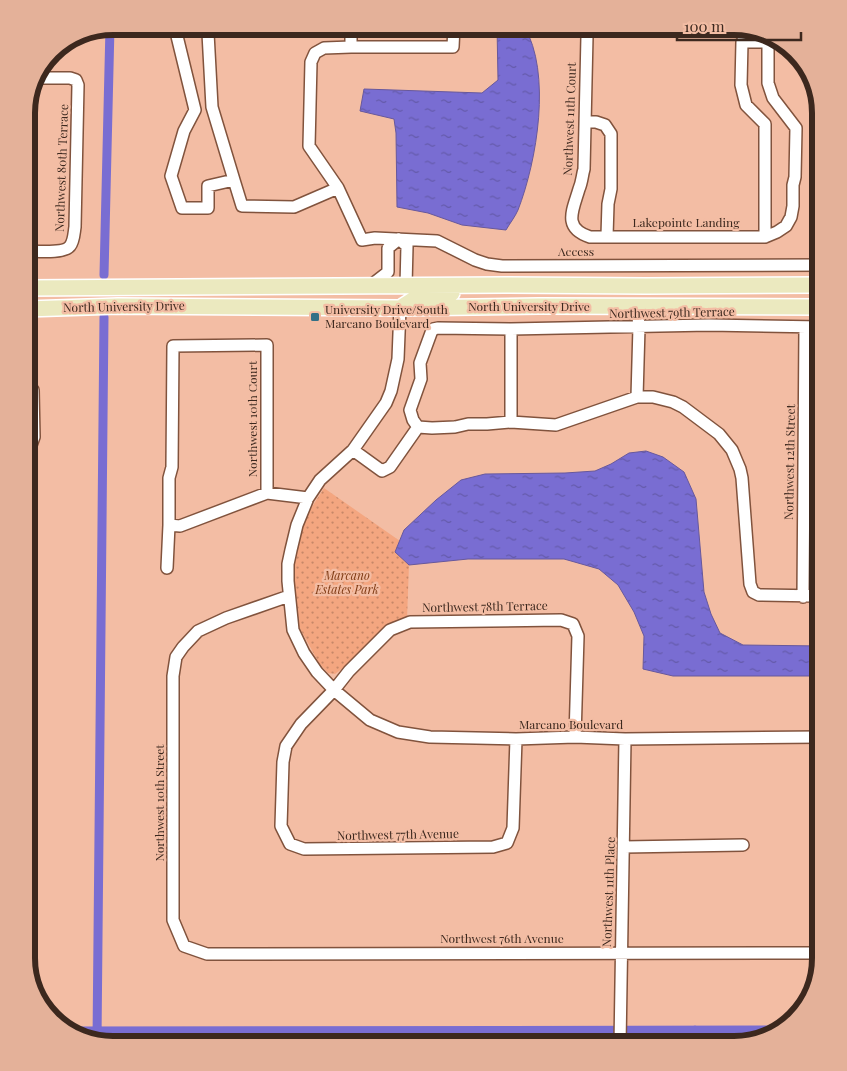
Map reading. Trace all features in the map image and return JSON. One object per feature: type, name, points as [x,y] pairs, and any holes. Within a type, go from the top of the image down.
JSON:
[{"type":"main road","name":"North University Drive","points":[[35,288],[505,284],[626,286],[812,285]]},
{"type":"main road","points":[[400,308],[417,298],[491,289],[505,284]]},
{"type":"main road","points":[[264,307],[272,302],[377,299],[406,286]]},
{"type":"main road","points":[[615,307],[626,286]]},
{"type":"main road","name":"North University Drive","points":[[35,308],[118,306],[400,308],[812,307]]},
{"type":"street","points":[[177,35],[195,110],[184,131],[171,176],[182,208],[208,208],[208,186],[234,180]]},
{"type":"street","points":[[208,35],[212,107],[242,206],[294,207],[338,188],[310,146],[311,62],[315,53],[324,48],[453,47],[454,35]]},
{"type":"street","points":[[351,35],[351,47]]},
{"type":"street","name":"Northwest 11th Court","points":[[571,214],[581,185],[584,169],[587,35]]},
{"type":"street","points":[[759,39],[742,42],[741,85],[746,105],[765,124],[765,237],[786,226],[791,217],[793,185],[796,177],[796,128],[773,98],[768,83],[768,43]]},
{"type":"street","name":"Northwest 80th Terrace","points":[[35,251],[65,251],[71,246],[74,238],[78,85],[76,80],[70,78],[43,78]]},
{"type":"street","points":[[586,122],[605,124],[611,134],[611,189],[608,204],[608,236]]},
{"type":"street","name":"Access","points":[[338,188],[362,240],[375,238],[436,240],[487,264],[502,266],[812,265]]},
{"type":"street","name":"Lakepointe Landing","points":[[571,214],[576,230],[590,237],[765,237]]},
{"type":"street","points":[[370,286],[388,272],[388,248],[399,239],[407,246],[406,286]]},
{"type":"street","points":[[637,307],[637,397]]},
{"type":"street","name":"Marcano Boulevard","points":[[400,308],[398,359],[386,403],[353,450],[320,480],[308,498],[297,525],[290,550],[288,564],[289,596],[293,630],[317,672],[334,690],[370,720],[398,732],[430,737],[516,739],[575,737],[626,739],[812,737]]},
{"type":"street","name":"Northwest 12th Street","points":[[803,597],[805,327]]},
{"type":"street","name":"Northwest 79th Terrace","points":[[418,427],[413,420],[410,410],[421,379],[420,363],[430,333],[438,328],[812,327]]},
{"type":"street","points":[[511,329],[511,422]]},
{"type":"street","name":"Northwest 10th Court","points":[[169,525],[169,478],[172,468],[173,346],[267,345],[267,493]]},
{"type":"street","points":[[353,450],[382,471],[390,467],[418,427],[432,428],[511,422],[556,425],[637,397],[653,397],[674,402],[719,434],[732,450],[737,460],[742,478],[750,584],[753,592],[759,595],[812,596]]},
{"type":"street","points":[[168,568],[169,525],[180,526],[267,493],[308,498]]},
{"type":"street","name":"Northwest 10th Street","points":[[184,946],[173,920],[173,676],[176,657],[198,631],[226,618],[289,596]]},
{"type":"street","name":"Northwest 78th Terrace","points":[[334,690],[390,630],[410,622],[561,620],[574,624],[578,636],[575,737]]},
{"type":"street","name":"Northwest 77th Avenue","points":[[334,690],[301,724],[286,746],[283,762],[281,826],[290,844],[304,849],[492,847],[506,843],[513,828],[516,739]]},
{"type":"street","name":"Northwest 11th Place","points":[[620,1036],[620,952],[626,739]]},
{"type":"street","points":[[624,847],[743,845]]},
{"type":"street","name":"Northwest 76th Avenue","points":[[184,946],[207,954],[812,953]]},
{"type":"green space","name":"Marcano Estates Park","points":[[324,488],[400,541],[395,552],[409,565],[407,619],[385,626],[335,674],[328,673],[319,663],[298,625],[290,587],[296,538]]},
{"type":"water","points":[[497,35],[528,35],[533,45],[538,68],[539,117],[536,143],[525,190],[518,210],[506,230],[462,225],[428,213],[397,207],[396,133],[394,119],[360,111],[364,89],[482,93],[498,80]]},
{"type":"water","points":[[646,451],[663,457],[684,472],[696,499],[704,592],[720,633],[743,645],[812,646],[812,676],[673,676],[643,669],[644,636],[634,612],[618,585],[599,569],[564,559],[468,559],[409,565],[395,552],[404,530],[461,480],[485,474],[595,471],[629,453]]},
{"type":"waterway","points":[[104,275],[110,35]]},
{"type":"waterway","points":[[97,1034],[104,317]]},
{"type":"waterway","points":[[695,1030],[695,1036]]},
{"type":"waterway","points":[[87,1031],[763,1030]]},
{"type":"place","name":"University Drive/South Marcano Boulevard","points":[[315,317]]}]
